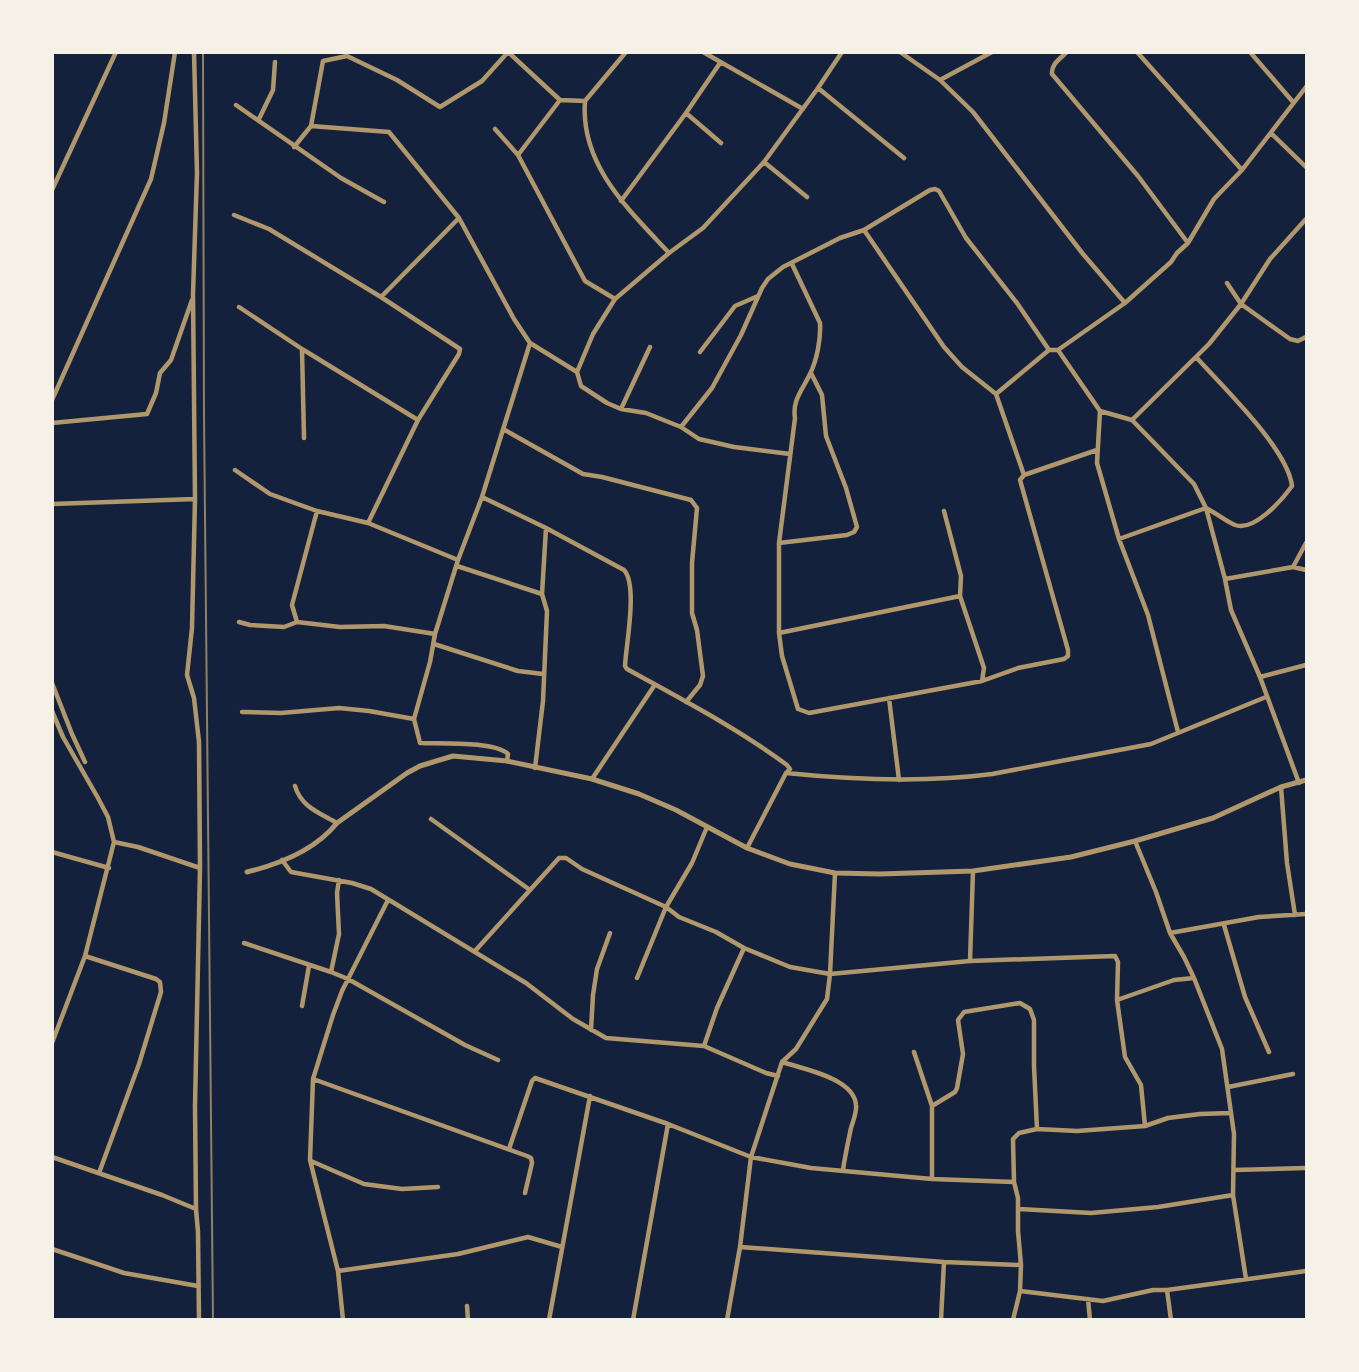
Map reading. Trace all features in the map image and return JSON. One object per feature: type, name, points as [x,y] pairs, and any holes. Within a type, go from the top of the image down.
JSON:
[{"type":"street","points":[[52,190],[116,52]]},
{"type":"street","points":[[52,400],[156,165],[175,52]]},
{"type":"street","points":[[194,52],[197,173],[194,294],[195,499],[192,628],[187,675],[194,698],[199,742],[200,868],[195,1209],[198,1232],[200,1320]]},
{"type":"street","points":[[294,147],[311,126],[323,61],[347,56],[397,80],[440,107],[482,81],[508,52],[560,100],[585,100]]},
{"type":"street","points":[[626,52],[585,100],[583,120],[592,154],[621,201],[669,253]]},
{"type":"street","points":[[703,52],[803,109]]},
{"type":"street","points":[[790,453],[725,446],[699,439],[681,427],[646,413],[621,409],[607,403],[581,386],[577,372],[593,334],[615,299],[669,253],[703,228],[764,162],[842,52]]},
{"type":"street","points":[[900,52],[939,80],[973,112],[1083,254],[1125,303]]},
{"type":"street","points":[[939,80],[992,52]]},
{"type":"street","points":[[1067,52],[1055,63],[1052,74],[1138,176],[1188,243]]},
{"type":"street","points":[[1137,52],[1242,170]]},
{"type":"street","points":[[1250,52],[1293,102]]},
{"type":"street","points":[[259,119],[273,90],[275,62]]},
{"type":"street","points":[[621,201],[720,63]]},
{"type":"street","points":[[996,394],[1049,350],[1058,350],[1125,303],[1171,262],[1188,243],[1214,199],[1242,170],[1306,87]]},
{"type":"street","points":[[818,88],[904,158]]},
{"type":"street","points":[[518,155],[560,100]]},
{"type":"street","points":[[236,105],[341,178],[384,202]]},
{"type":"street","points":[[686,113],[721,143]]},
{"type":"street","points":[[311,126],[389,132],[459,218],[514,319],[530,343],[577,372]]},
{"type":"street","points":[[495,129],[518,155],[585,281],[615,299]]},
{"type":"street","points":[[1271,133],[1306,167]]},
{"type":"street","points":[[764,162],[807,197]]},
{"type":"street","points":[[681,427],[712,388],[768,279],[783,267],[840,238],[864,230],[934,189],[939,191],[966,238],[1017,303],[1049,350]]},
{"type":"street","points":[[234,215],[269,229],[381,297],[460,349],[418,420],[368,523]]},
{"type":"street","points":[[381,297],[459,218]]},
{"type":"street","points":[[1132,420],[1209,344],[1241,304],[1270,260],[1306,219]]},
{"type":"street","points":[[864,230],[944,347],[962,367],[996,394],[1024,475]]},
{"type":"street","points":[[792,264],[820,323],[819,341],[811,373],[799,391],[794,409],[795,418],[779,543],[779,633],[782,656],[798,709],[809,714],[982,681],[1018,668],[1064,659],[1068,656],[1020,480],[1024,475],[1096,450]]},
{"type":"street","points":[[1227,284],[1241,304],[1290,339],[1298,341],[1306,337]]},
{"type":"street","points":[[52,423],[147,414],[156,393],[160,373],[171,360],[194,294]]},
{"type":"street","points":[[700,352],[735,306],[758,296]]},
{"type":"street","points":[[239,307],[302,349],[418,420]]},
{"type":"street","points":[[507,761],[508,754],[504,750],[495,748],[420,743],[414,719],[435,634],[458,560],[482,496],[530,343]]},
{"type":"street","points":[[621,409],[650,347]]},
{"type":"street","points":[[302,349],[304,438]]},
{"type":"street","points":[[1058,350],[1100,411],[1132,420],[1194,484],[1206,508],[1231,609],[1260,677],[1299,783]]},
{"type":"street","points":[[1119,538],[1206,508],[1237,526],[1247,526],[1255,523],[1292,486],[1291,479],[1270,439],[1196,357]]},
{"type":"street","points":[[779,543],[847,535],[854,532],[857,527],[846,488],[826,436],[822,395],[811,373]]},
{"type":"street","points":[[1100,411],[1097,463],[1119,538],[1148,615],[1178,732]]},
{"type":"street","points":[[503,429],[583,474],[691,500],[695,503],[697,508],[692,563],[692,613],[697,630],[702,676],[700,685],[686,702]]},
{"type":"street","points":[[235,470],[270,494],[317,511],[368,523],[458,560]]},
{"type":"street","points":[[482,496],[624,570],[627,574],[630,608],[625,666],[654,686],[686,702],[780,760],[790,769],[786,772],[747,848]]},
{"type":"street","points":[[52,504],[195,499]]},
{"type":"street","points":[[297,621],[292,604],[317,511]]},
{"type":"street","points":[[944,511],[961,576],[960,596],[984,668],[982,681]]},
{"type":"street","points":[[535,768],[543,701],[547,610],[542,594],[546,528]]},
{"type":"street","points":[[1293,567],[1306,543]]},
{"type":"street","points":[[457,567],[542,594]]},
{"type":"street","points":[[1225,579],[1293,567],[1306,570]]},
{"type":"street","points":[[779,633],[960,596]]},
{"type":"street","points":[[239,622],[284,627],[297,621],[340,627],[384,626],[435,634]]},
{"type":"street","points":[[434,644],[518,671],[543,675]]},
{"type":"street","points":[[1260,677],[1306,664]]},
{"type":"street","points":[[52,683],[85,762]]},
{"type":"street","points":[[592,779],[654,686]]},
{"type":"street","points":[[786,772],[900,780],[969,778],[1151,744],[1266,696]]},
{"type":"street","points":[[889,698],[900,780]]},
{"type":"street","points":[[242,712],[280,713],[339,708],[414,719]]},
{"type":"street","points":[[52,711],[63,737],[103,808],[114,842],[85,956],[52,1043]]},
{"type":"street","points":[[247,872],[301,852],[399,778],[420,766],[453,756],[507,761],[592,779],[639,794],[676,810],[747,848],[790,864],[835,873],[909,874],[973,871],[1052,861],[1135,842],[1214,818],[1281,787],[1306,780]]},
{"type":"street","points":[[295,786],[304,804],[337,823]]},
{"type":"street","points":[[1281,787],[1287,863],[1295,915]]},
{"type":"street","points":[[430,819],[530,890]]},
{"type":"street","points":[[636,978],[666,907],[692,863],[707,827]]},
{"type":"street","points":[[114,842],[138,847],[200,868]]},
{"type":"street","points":[[1135,842],[1170,933],[1194,978],[1222,1049],[1234,1134],[1233,1195],[1246,1279]]},
{"type":"street","points":[[52,852],[109,868]]},
{"type":"street","points":[[475,951],[555,861],[559,858],[566,858],[582,869],[666,907],[679,917],[790,967],[830,974],[970,961],[1115,956],[1118,962],[1117,1000],[1125,1057],[1141,1085],[1145,1126]]},
{"type":"street","points":[[282,860],[291,872],[339,880],[371,889],[526,983],[573,1019],[606,1038],[704,1046],[778,1076]]},
{"type":"street","points":[[970,961],[973,871]]},
{"type":"street","points":[[727,1320],[740,1247],[751,1157],[782,1062],[796,1049],[827,999],[835,873]]},
{"type":"street","points":[[331,972],[339,934],[337,893],[339,880]]},
{"type":"street","points":[[343,1320],[338,1271],[310,1160],[313,1079],[333,1015],[348,979],[388,900]]},
{"type":"street","points":[[1170,933],[1259,917],[1306,914]]},
{"type":"street","points":[[1224,925],[1245,997],[1269,1052]]},
{"type":"street","points":[[591,1030],[597,969],[610,933]]},
{"type":"street","points":[[244,944],[348,979],[465,1045],[498,1060]]},
{"type":"street","points":[[704,1046],[717,1008],[744,948]]},
{"type":"street","points":[[85,956],[156,979],[160,982],[161,992],[139,1064],[99,1173]]},
{"type":"street","points":[[302,1006],[309,966]]},
{"type":"street","points":[[1117,1000],[1174,980],[1194,978]]},
{"type":"street","points":[[932,1106],[955,1092],[957,1088],[963,1054],[958,1020],[960,1015],[964,1012],[1020,1003],[1030,1009],[1034,1020],[1037,1129]]},
{"type":"street","points":[[914,1052],[932,1106],[932,1179]]},
{"type":"street","points":[[782,1062],[838,1081],[854,1098],[856,1106],[843,1170]]},
{"type":"street","points":[[1228,1087],[1293,1074]]},
{"type":"street","points":[[509,1149],[535,1078],[668,1124],[751,1157],[811,1168],[932,1179],[1014,1182]]},
{"type":"street","points":[[313,1079],[531,1158],[525,1193]]},
{"type":"street","points":[[549,1320],[590,1096]]},
{"type":"street","points":[[1013,1320],[1020,1291],[1021,1265],[1013,1139],[1019,1133],[1037,1129],[1077,1131],[1145,1126],[1168,1118],[1230,1113]]},
{"type":"street","points":[[633,1320],[668,1124]]},
{"type":"street","points":[[52,1157],[162,1195],[195,1209]]},
{"type":"street","points":[[310,1160],[364,1184],[402,1189],[438,1187]]},
{"type":"street","points":[[1234,1170],[1306,1168]]},
{"type":"street","points":[[1019,1209],[1091,1213],[1158,1207],[1233,1195]]},
{"type":"street","points":[[338,1271],[458,1254],[528,1237],[562,1247]]},
{"type":"street","points":[[740,1247],[944,1262],[1021,1265]]},
{"type":"street","points":[[52,1249],[124,1273],[198,1286]]},
{"type":"street","points":[[941,1320],[944,1262]]},
{"type":"street","points":[[1020,1291],[1103,1301],[1153,1290],[1306,1271]]},
{"type":"street","points":[[1167,1290],[1171,1320]]},
{"type":"street","points":[[1088,1299],[1090,1320]]},
{"type":"street","points":[[467,1306],[468,1320]]},
{"type":"railway","points":[[203,52],[204,415],[213,1320]]}]
